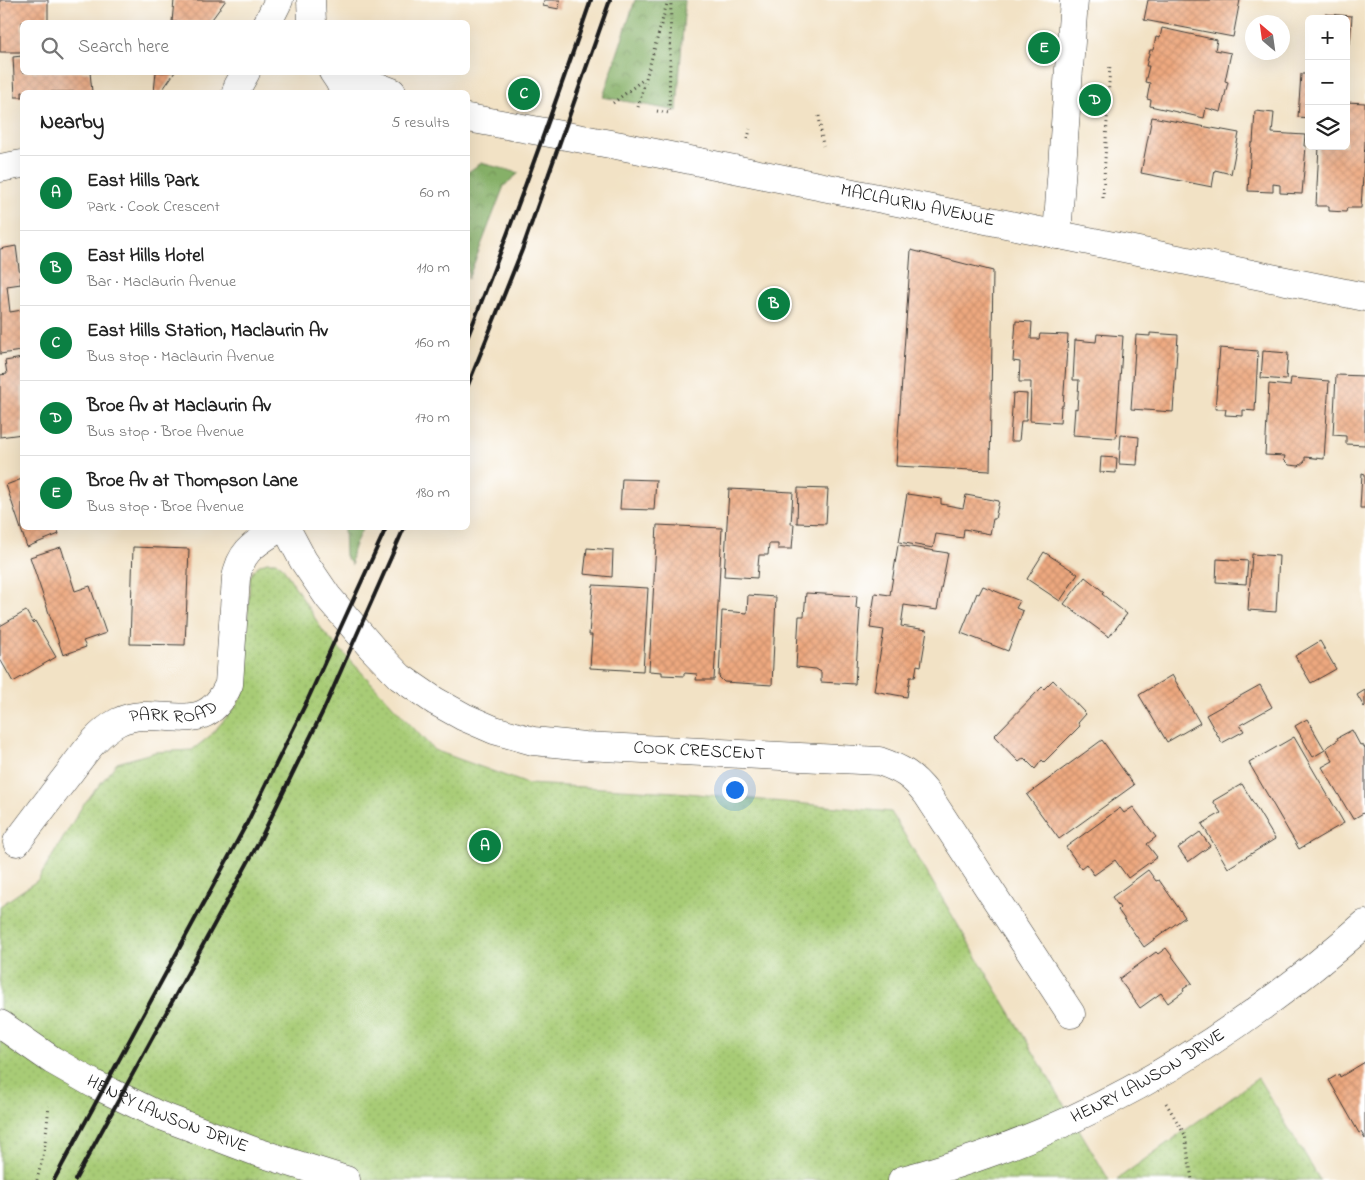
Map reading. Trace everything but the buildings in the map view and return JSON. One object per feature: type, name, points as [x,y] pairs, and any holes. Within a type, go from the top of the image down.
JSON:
[{"type":"street","points":[[269,20],[279,0]]},
{"type":"street","points":[[311,0],[312,20]]},
{"type":"street","points":[[1057,235],[1074,0]]},
{"type":"street","points":[[335,75],[343,90]]},
{"type":"street","points":[[348,75],[387,90]]},
{"type":"street","name":"MACLAURIN AVENUE","points":[[470,118],[630,148],[1365,297]]},
{"type":"street","points":[[0,168],[20,164]]},
{"type":"street","name":"PARK ROAD","points":[[17,842],[87,750],[117,723],[132,717],[146,716],[191,718],[208,711],[221,698],[229,684],[238,564],[254,545],[276,530]]},
{"type":"street","name":"COOK CRESCENT","points":[[287,530],[303,560],[328,597],[400,677],[435,701],[464,717],[494,730],[533,741],[585,746],[879,761],[900,768],[915,779],[927,794],[1071,1014]]},
{"type":"street","name":"HENRY LAWSON DRIVE","points":[[902,1180],[948,1167],[1020,1142],[1084,1114],[1151,1079],[1219,1038],[1276,998],[1365,924]]},
{"type":"street","name":"HENRY LAWSON DRIVE","points":[[0,1024],[52,1060],[94,1084],[156,1114],[271,1156],[346,1180]]},
{"type":"path","points":[[638,107],[670,0]]},
{"type":"path","points":[[657,111],[669,113],[670,0]]},
{"type":"path","points":[[1102,198],[1110,64]]},
{"type":"path","points":[[613,103],[646,78]]},
{"type":"path","points":[[819,116],[823,146]]},
{"type":"path","points":[[748,139],[750,129]]},
{"type":"path","points":[[1151,1079],[1185,1135],[1192,1180]]},
{"type":"path","points":[[37,1180],[44,1152],[49,1106]]},
{"type":"green space","points":[[635,0],[685,0],[677,111],[603,97]]},
{"type":"green space","points":[[481,163],[519,173],[504,186],[470,274],[470,171]]},
{"type":"green space","points":[[344,530],[362,530],[353,551],[352,565],[345,556]]},
{"type":"green space","points":[[267,562],[276,562],[282,566],[323,631],[434,750],[528,784],[676,792],[891,812],[1109,1180],[0,1180],[0,906],[38,880],[83,805],[117,763],[155,752],[192,750],[210,736],[237,705],[242,695],[244,683],[250,577],[257,567]]},
{"type":"green space","points":[[1258,1078],[1320,1180],[1116,1180]]},
{"type":"railway","points":[[470,331],[531,169],[591,0]]},
{"type":"railway","points":[[470,380],[522,250],[610,0]]},
{"type":"railway","points":[[54,1180],[247,823],[307,701],[385,530]]},
{"type":"railway","points":[[75,1180],[259,842],[324,709],[403,530]]},
{"type":"place","name":"Broe Av at Thompson Lane","points":[[1044,48]]},
{"type":"place","name":"East Hills Station, Maclaurin Av","points":[[524,94]]},
{"type":"place","name":"Broe Av at Maclaurin Av","points":[[1095,100]]},
{"type":"place","name":"East Hills Hotel","points":[[774,304]]},
{"type":"place","name":"East Hills Park","points":[[485,846]]}]
